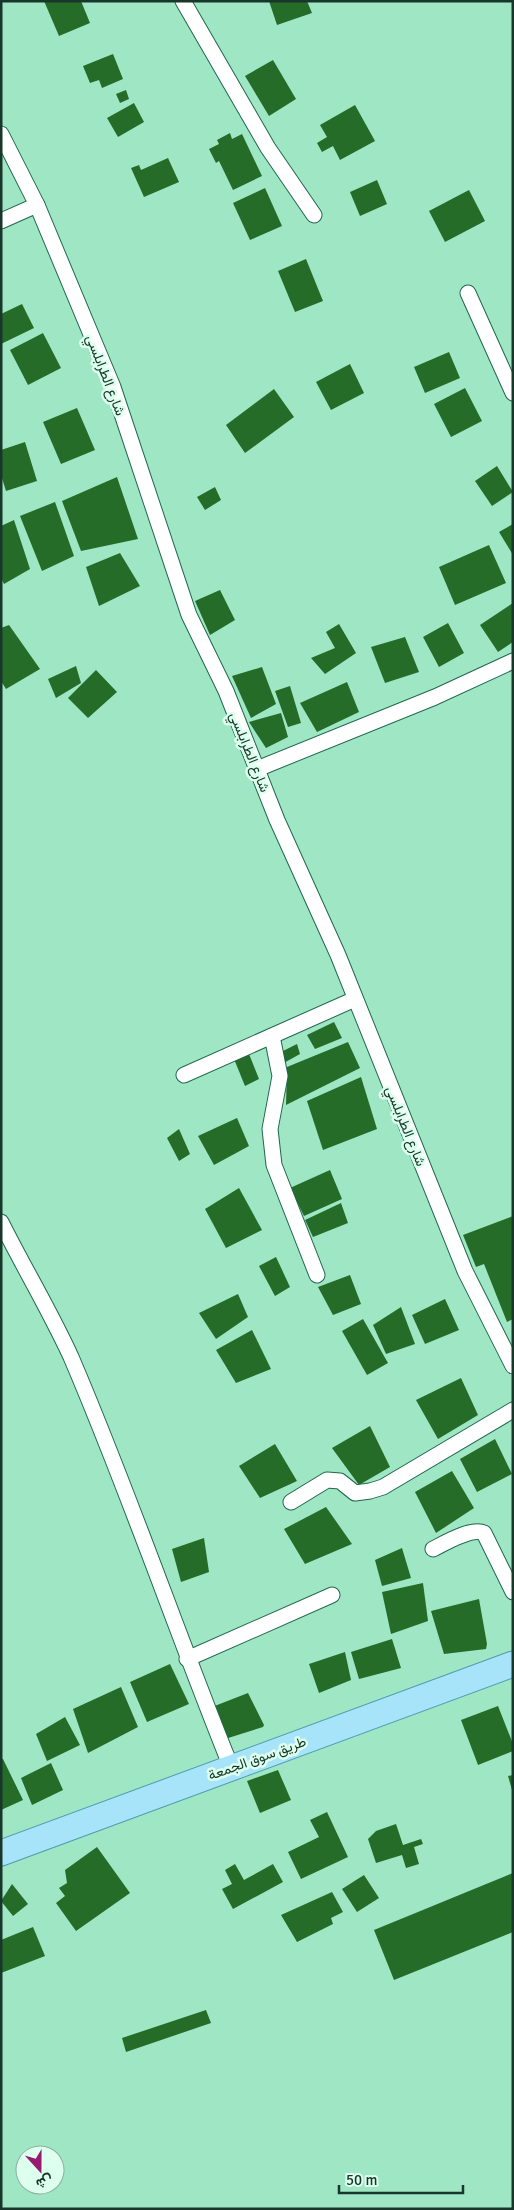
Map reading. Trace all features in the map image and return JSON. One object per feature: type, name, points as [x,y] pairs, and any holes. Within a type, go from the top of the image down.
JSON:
[{"type":"main road","name":"طريق سوق الجمعة","points":[[1,1853],[513,1664]]},
{"type":"street","points":[[183,1],[268,148],[314,215]]},
{"type":"street","name":"شارع الطرابلسي","points":[[1,134],[37,205],[112,387],[189,615],[226,691],[277,820],[355,999],[466,1271],[513,1366]]},
{"type":"street","points":[[1,221],[37,205]]},
{"type":"street","points":[[468,293],[513,393]]},
{"type":"street","points":[[257,769],[435,697],[513,661]]},
{"type":"street","points":[[184,1075],[355,999]]},
{"type":"street","points":[[272,1036],[280,1076],[270,1129],[274,1166],[317,1275]]},
{"type":"street","points":[[1,1222],[70,1356],[123,1484],[187,1659],[231,1768]]},
{"type":"street","points":[[291,1502],[327,1480],[340,1480],[355,1492],[370,1491],[383,1487],[513,1410]]},
{"type":"street","points":[[433,1549],[471,1532],[480,1531],[484,1533],[513,1592]]},
{"type":"street","points":[[187,1659],[332,1595]]},
{"type":"building","points":[[44,1],[81,1],[90,23],[59,36]]},
{"type":"building","points":[[269,1],[307,1],[312,13],[277,25]]},
{"type":"building","points":[[113,54],[123,79],[102,88],[99,80],[90,83],[83,66]]},
{"type":"building","points":[[273,60],[296,99],[269,116],[245,76]]},
{"type":"building","points":[[126,90],[129,99],[120,103],[116,94]]},
{"type":"building","points":[[134,103],[144,122],[118,137],[107,118]]},
{"type":"building","points":[[355,105],[375,141],[340,160],[333,146],[322,152],[317,143],[327,137],[320,125]]},
{"type":"building","points":[[230,133],[232,139],[242,134],[262,176],[233,190],[219,161],[216,163],[209,149],[219,144],[217,140]]},
{"type":"building","points":[[168,158],[179,182],[144,197],[131,168],[139,165],[141,170]]},
{"type":"building","points":[[377,180],[387,204],[360,216],[350,192]]},
{"type":"building","points":[[265,188],[282,226],[250,240],[233,203]]},
{"type":"building","points":[[469,190],[485,221],[445,242],[429,211]]},
{"type":"building","points":[[306,259],[323,301],[295,312],[278,271]]},
{"type":"building","points":[[22,304],[34,328],[1,344],[1,314]]},
{"type":"building","points":[[43,333],[61,368],[28,385],[10,350]]},
{"type":"building","points":[[449,352],[460,378],[425,393],[414,367]]},
{"type":"building","points":[[350,364],[364,393],[331,410],[316,382]]},
{"type":"building","points":[[465,388],[482,421],[451,437],[434,404]]},
{"type":"building","points":[[274,389],[294,417],[245,453],[226,425]]},
{"type":"building","points":[[77,408],[95,450],[61,464],[43,422]]},
{"type":"building","points":[[25,442],[37,481],[6,491],[1,475],[1,450]]},
{"type":"building","points":[[497,466],[513,492],[492,506],[475,481]]},
{"type":"building","points":[[117,477],[138,539],[81,551],[62,501]]},
{"type":"building","points":[[215,487],[221,500],[205,510],[197,497]]},
{"type":"building","points":[[55,502],[74,556],[42,571],[20,516]]},
{"type":"building","points":[[14,520],[30,569],[4,584],[1,578],[1,526]]},
{"type":"building","points":[[513,524],[513,555],[499,532]]},
{"type":"building","points":[[489,545],[506,583],[455,605],[439,567]]},
{"type":"building","points":[[120,553],[140,586],[99,606],[86,567]]},
{"type":"building","points":[[220,590],[235,620],[210,635],[195,601]]},
{"type":"building","points":[[513,603],[513,642],[498,652],[480,625]]},
{"type":"building","points":[[448,623],[464,653],[439,667],[423,637]]},
{"type":"building","points":[[339,624],[356,653],[325,674],[311,658],[335,648],[326,632]]},
{"type":"building","points":[[9,625],[40,669],[6,689],[1,681],[1,628]]},
{"type":"building","points":[[405,637],[419,672],[385,683],[371,647]]},
{"type":"building","points":[[76,666],[81,683],[56,698],[48,679]]},
{"type":"building","points":[[262,667],[276,704],[251,718],[232,676]]},
{"type":"building","points":[[96,670],[117,692],[88,718],[68,698]]},
{"type":"building","points":[[347,682],[359,712],[317,732],[300,703]]},
{"type":"building","points":[[290,686],[301,723],[288,727],[275,691]]},
{"type":"building","points":[[281,713],[288,737],[266,748],[249,722]]},
{"type":"building","points":[[334,1022],[342,1038],[315,1049],[307,1035]]},
{"type":"building","points":[[348,1042],[360,1068],[286,1105],[287,1067]]},
{"type":"building","points":[[297,1044],[300,1054],[282,1064],[279,1053]]},
{"type":"building","points":[[249,1054],[259,1079],[245,1086],[234,1059]]},
{"type":"building","points":[[361,1077],[377,1129],[323,1150],[307,1101]]},
{"type":"building","points":[[237,1118],[249,1146],[214,1165],[198,1136]]},
{"type":"building","points":[[179,1129],[190,1154],[179,1161],[167,1138]]},
{"type":"building","points":[[330,1170],[342,1199],[304,1216],[290,1188]]},
{"type":"building","points":[[239,1188],[262,1230],[226,1248],[205,1209]]},
{"type":"building","points":[[341,1203],[348,1223],[313,1237],[305,1220]]},
{"type":"building","points":[[513,1216],[513,1319],[507,1322],[484,1264],[476,1267],[463,1235]]},
{"type":"building","points":[[276,1257],[290,1287],[275,1296],[259,1266]]},
{"type":"building","points":[[350,1275],[361,1304],[333,1315],[318,1287]]},
{"type":"building","points":[[238,1294],[248,1317],[216,1339],[199,1313]]},
{"type":"building","points":[[445,1299],[459,1330],[425,1344],[412,1315]]},
{"type":"building","points":[[401,1307],[415,1344],[386,1354],[373,1325]]},
{"type":"building","points":[[363,1319],[388,1363],[367,1375],[342,1331]]},
{"type":"building","points":[[252,1330],[271,1369],[236,1383],[216,1350]]},
{"type":"building","points":[[461,1378],[478,1415],[438,1439],[416,1400]]},
{"type":"building","points":[[370,1426],[390,1467],[359,1485],[332,1448]]},
{"type":"building","points":[[495,1439],[512,1474],[477,1492],[460,1459]]},
{"type":"building","points":[[275,1444],[297,1481],[260,1498],[239,1466]]},
{"type":"building","points":[[452,1471],[474,1508],[436,1533],[415,1492]]},
{"type":"building","points":[[326,1507],[352,1544],[305,1564],[284,1529]]},
{"type":"building","points":[[204,1538],[209,1572],[181,1582],[172,1549]]},
{"type":"building","points":[[402,1548],[411,1578],[382,1586],[375,1560]]},
{"type":"building","points":[[423,1583],[428,1621],[391,1634],[382,1592]]},
{"type":"building","points":[[479,1599],[487,1644],[486,1649],[444,1654],[431,1611]]},
{"type":"building","points":[[392,1639],[401,1668],[359,1679],[351,1652]]},
{"type":"building","points":[[345,1652],[351,1680],[319,1693],[309,1664]]},
{"type":"building","points":[[170,1664],[189,1704],[147,1722],[130,1682]]},
{"type":"building","points":[[121,1687],[138,1727],[88,1753],[73,1709]]},
{"type":"building","points":[[248,1693],[264,1725],[263,1727],[225,1739],[212,1707]]},
{"type":"building","points":[[498,1706],[513,1744],[513,1751],[478,1765],[461,1720]]},
{"type":"building","points":[[65,1717],[80,1745],[47,1761],[36,1734]]},
{"type":"building","points":[[1,1759],[3,1759],[23,1800],[1,1810]]},
{"type":"building","points":[[51,1763],[63,1790],[32,1805],[21,1778]]},
{"type":"building","points":[[278,1770],[291,1800],[260,1813],[247,1781]]},
{"type":"building","points":[[513,1775],[513,1790],[512,1790],[508,1776]]},
{"type":"building","points":[[327,1812],[348,1857],[301,1879],[288,1852],[319,1837],[310,1820]]},
{"type":"building","points":[[396,1824],[403,1845],[421,1839],[423,1844],[414,1847],[419,1864],[406,1868],[402,1855],[376,1863],[368,1839],[376,1831]]},
{"type":"building","points":[[97,1847],[130,1893],[76,1931],[56,1903],[65,1896],[59,1888],[67,1883],[65,1870]]},
{"type":"building","points":[[235,1864],[244,1880],[273,1864],[283,1882],[233,1909],[222,1889],[232,1884],[225,1870]]},
{"type":"building","points":[[513,1873],[513,1932],[394,1980],[374,1930]]},
{"type":"building","points":[[364,1875],[379,1898],[357,1912],[342,1889]]},
{"type":"building","points":[[12,1884],[28,1904],[13,1916],[1,1901]]},
{"type":"building","points":[[332,1892],[343,1912],[331,1918],[333,1924],[297,1942],[281,1915]]},
{"type":"building","points":[[33,1927],[45,1956],[1,1973],[1,1940]]},
{"type":"building","points":[[206,2010],[211,2023],[126,2052],[122,2038]]}]
